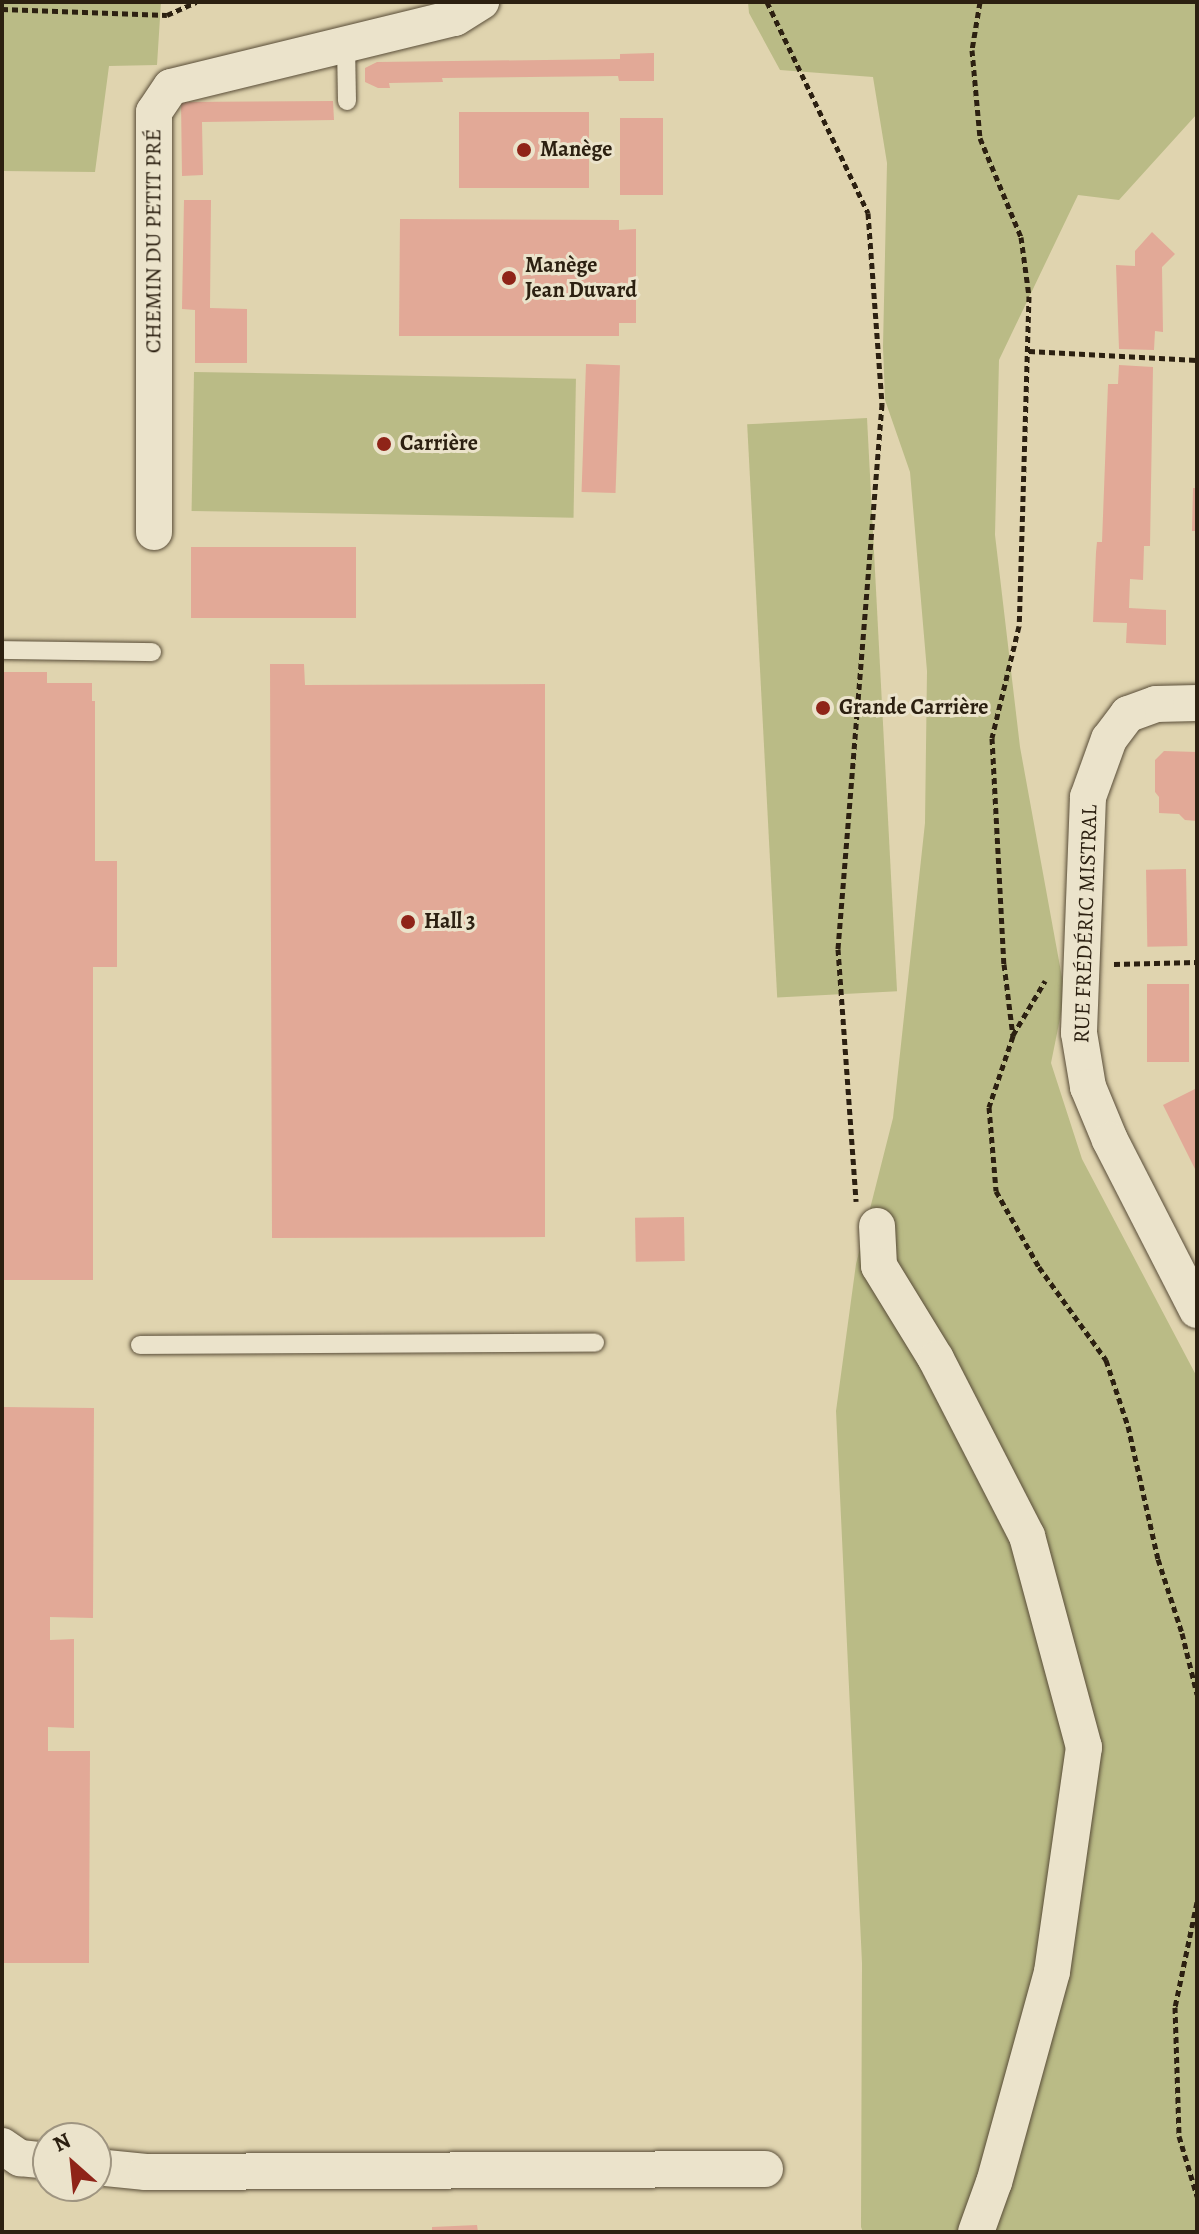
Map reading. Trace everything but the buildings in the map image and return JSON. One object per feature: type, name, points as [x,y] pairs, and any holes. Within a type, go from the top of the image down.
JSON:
[{"type":"street","name":"CHEMIN DU PETIT PRÉ","points":[[154,532],[154,112],[171,87],[455,18],[481,2]]},
{"type":"street","name":"RUE FRÉDÉRIC MISTRAL","points":[[1197,703],[1156,704],[1128,714],[1109,739],[1088,797],[1079,1033],[1088,1087],[1110,1140],[1197,1310]]},
{"type":"street","points":[[877,1226],[879,1266],[936,1359],[1027,1536],[1084,1747],[1052,1972],[994,2182],[976,2232]]},
{"type":"street","points":[[2,2146],[20,2158],[32,2159]]},
{"type":"street","points":[[112,2169],[146,2172],[765,2169]]},
{"type":"lane","points":[[346,44],[347,101]]},
{"type":"lane","points":[[2,650],[152,652]]},
{"type":"lane","points":[[140,1345],[595,1343]]},
{"type":"path","points":[[2,9],[167,15],[196,2]]},
{"type":"path","points":[[767,2],[868,213],[882,404],[838,949],[854,1199],[877,1226]]},
{"type":"path","points":[[980,2],[972,50],[980,138],[1021,237],[1029,296],[1029,351],[1197,360]]},
{"type":"path","points":[[1081,965],[1197,962]]},
{"type":"path","points":[[1197,1902],[1175,2007],[1179,2136],[1197,2196]]},
{"type":"green space","points":[[2,2],[161,2],[157,65],[109,66],[95,172],[2,171]]},
{"type":"green space","points":[[748,2],[1197,2],[1197,114],[1119,200],[1078,195],[999,360],[995,535],[1020,747],[1065,994],[1051,1063],[1082,1159],[1197,1377],[1197,2232],[863,2232],[861,2227],[862,1963],[836,1411],[856,1264],[893,1118],[925,823],[927,671],[910,472],[885,400],[883,347],[887,163],[873,77],[780,70],[749,13]]},
{"type":"green space","name":"Carrière","points":[[194,372],[576,379],[574,518],[192,511]]},
{"type":"green space","name":"Grande Carrière","points":[[867,418],[897,991],[777,997],[747,424]]},
{"type":"place","name":"Manège","points":[[524,150]]},
{"type":"place","name":"Manège Jean Duvard","points":[[509,278]]},
{"type":"place","name":"Carrière","points":[[384,444]]},
{"type":"place","name":"Grande Carrière","points":[[823,708]]},
{"type":"place","name":"Hall 3","points":[[408,922]]}]
